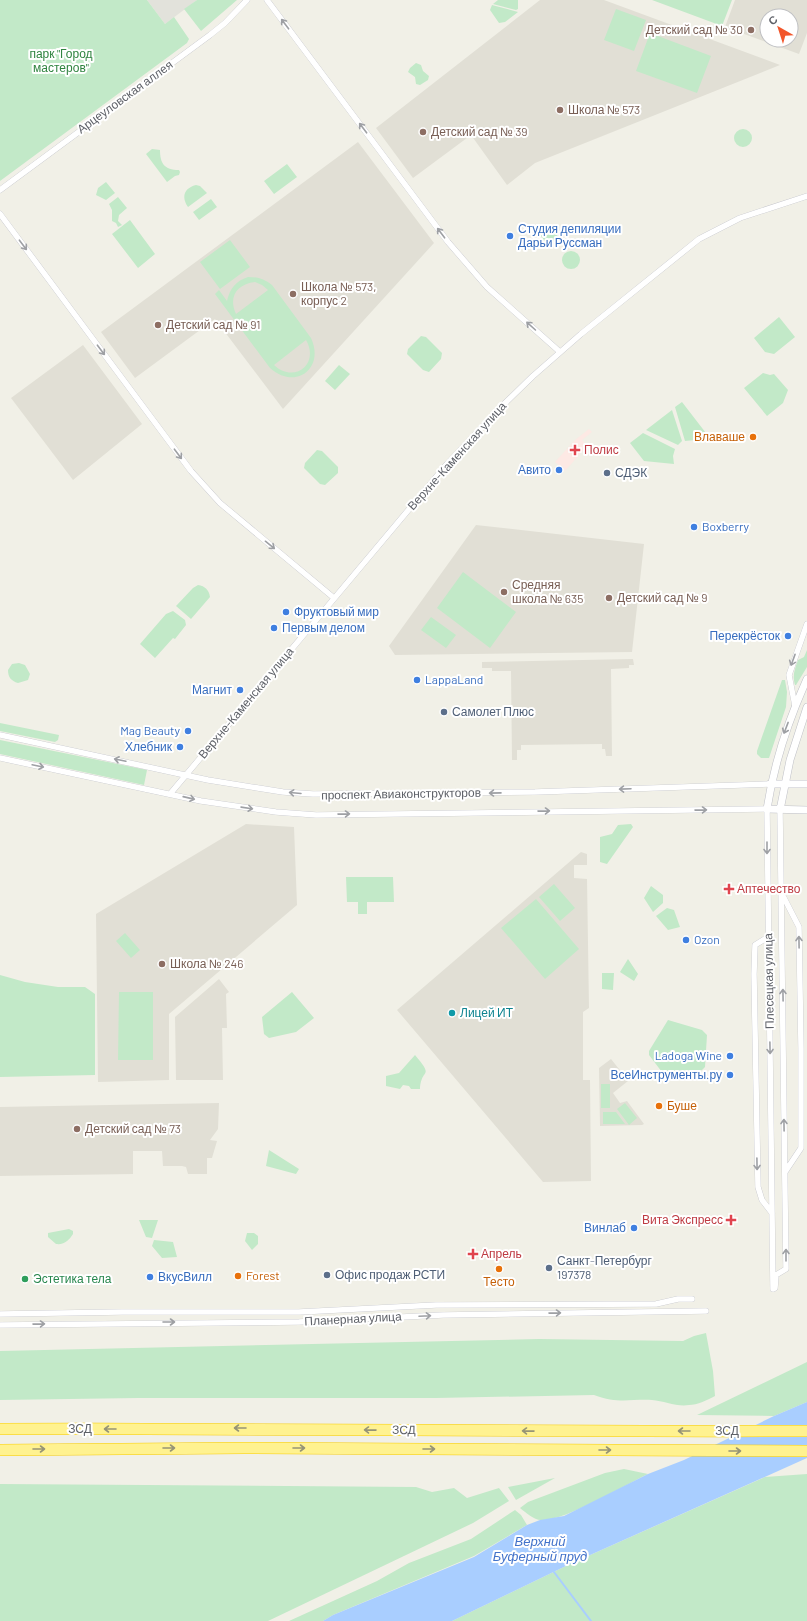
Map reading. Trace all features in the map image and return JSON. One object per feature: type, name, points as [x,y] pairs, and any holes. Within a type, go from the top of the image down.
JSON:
[{"type":"highway","name":"ЗСД","points":[[0,1429],[244,1428],[566,1432],[807,1431]]},
{"type":"highway","name":"ЗСД","points":[[0,1450],[244,1448],[807,1451]]},
{"type":"street","name":"Арцеуловская аллея","points":[[0,190],[210,35],[225,23],[247,0]]},
{"type":"street","points":[[267,0],[456,252],[487,287],[560,352]]},
{"type":"street","name":"Верхне-Каменская улица","points":[[170,794],[451,459],[500,408],[560,352],[668,262],[699,239],[740,218],[807,196]]},
{"type":"street","points":[[0,214],[191,471],[220,503],[334,598]]},
{"type":"street","points":[[795,706],[789,675],[807,624]]},
{"type":"street","name":"Плесецкая улица","points":[[807,679],[785,732],[770,784],[767,809],[774,1289],[776,1275],[786,1269],[780,810],[792,752],[807,708]]},
{"type":"street","name":"проспект Авиаконструкторов","points":[[0,735],[219,782],[283,792],[313,794],[535,792],[786,783],[807,784]]},
{"type":"street","name":"проспект Авиаконструкторов","points":[[0,758],[202,801],[253,809],[316,814],[767,809],[807,810]]},
{"type":"street","points":[[782,893],[799,927],[801,1048],[801,1148],[785,1172]]},
{"type":"street","points":[[768,937],[754,945],[754,974],[758,1187],[762,1200],[772,1213]]},
{"type":"street","name":"Планерная улица","points":[[0,1314],[299,1312],[436,1305],[656,1304],[678,1299],[692,1299]]},
{"type":"street","name":"Планерная улица","points":[[0,1325],[299,1322],[443,1315],[706,1311]]},
{"type":"shaded area","points":[[147,0],[197,0],[165,24]]},
{"type":"shaded area","name":"Школа № 573","points":[[540,0],[604,0],[780,65],[535,163],[507,185],[471,135],[413,178],[376,128]]},
{"type":"shaded area","name":"Детский сад № 30","points":[[735,0],[807,0],[807,33],[799,54],[783,48],[799,48],[799,8],[759,8],[759,39],[725,27]]},
{"type":"shaded area","name":"Школа № 573, корпус 2","points":[[358,142],[434,243],[283,409],[215,319],[135,378],[101,332]]},
{"type":"shaded area","points":[[83,345],[142,424],[73,480],[11,398]]},
{"type":"shaded area","name":"Полис","points":[[589,429],[592,432],[582,440],[587,446],[565,471],[555,462],[575,440]]},
{"type":"shaded area","name":"Средняя школа № 635","points":[[476,525],[644,544],[632,652],[395,655],[389,646]]},
{"type":"shaded area","points":[[633,659],[634,665],[629,665],[629,668],[611,669],[612,756],[606,756],[605,749],[602,749],[602,744],[521,745],[521,750],[517,750],[517,760],[512,760],[511,671],[492,671],[492,668],[482,668],[482,662]]},
{"type":"shaded area","name":"Школа № 246","points":[[246,824],[294,827],[297,905],[169,1014],[169,1080],[98,1082],[96,914]]},
{"type":"shaded area","points":[[581,852],[587,854],[587,865],[574,865],[574,878],[587,879],[589,1008],[583,1012],[583,1080],[590,1080],[591,1181],[543,1182],[397,1010]]},
{"type":"shaded area","points":[[219,979],[229,992],[226,994],[227,1028],[222,1028],[223,1080],[176,1080],[175,1017]]},
{"type":"shaded area","points":[[611,1059],[623,1074],[628,1070],[633,1077],[613,1093],[620,1103],[627,1101],[644,1124],[642,1125],[600,1126],[599,1068]]},
{"type":"shaded area","points":[[219,1103],[218,1129],[210,1140],[217,1141],[212,1158],[207,1158],[207,1174],[188,1174],[186,1167],[182,1166],[163,1166],[162,1151],[133,1151],[133,1174],[0,1176],[0,1107]]},
{"type":"green space","name":"парк \"Город мастеров\"","points":[[0,0],[147,0],[165,24],[174,17],[189,39],[187,43],[0,181]]},
{"type":"green space","points":[[197,0],[237,0],[201,31],[184,9]]},
{"type":"green space","points":[[498,0],[518,0],[518,9],[516,10],[493,4]]},
{"type":"green space","points":[[652,0],[732,0],[722,26]]},
{"type":"green space","points":[[492,5],[518,12],[505,22],[499,23],[490,10]]},
{"type":"green space","points":[[616,9],[646,20],[634,51],[604,40]]},
{"type":"green space","points":[[650,33],[711,56],[697,93],[636,71]]},
{"type":"green space","points":[[416,63],[421,65],[423,71],[429,76],[428,80],[420,85],[416,84],[415,77],[408,72]]},
{"type":"green space","points":[[739,129],[747,129],[752,134],[750,145],[747,147],[739,147],[734,142],[734,134]]},
{"type":"green space","points":[[152,149],[160,150],[161,159],[164,165],[170,169],[179,170],[179,175],[167,182],[146,154]]},
{"type":"green space","points":[[287,164],[297,177],[274,194],[264,181]]},
{"type":"green space","points":[[106,182],[115,193],[106,200],[96,195],[98,188]]},
{"type":"green space","points":[[196,185],[200,186],[207,193],[188,207],[184,196],[185,193],[189,188]]},
{"type":"green space","points":[[118,197],[127,208],[119,215],[118,221],[122,225],[118,227],[116,223],[112,221],[112,210],[109,204]]},
{"type":"green space","points":[[211,199],[217,207],[199,220],[193,212]]},
{"type":"green space","points":[[130,220],[155,254],[138,268],[112,234]]},
{"type":"green space","points":[[537,225],[541,225],[544,229],[552,227],[558,233],[555,241],[546,243],[541,236],[542,232],[538,232],[535,229]]},
{"type":"green space","points":[[230,240],[250,267],[220,289],[200,262]]},
{"type":"green space","points":[[571,251],[577,254],[580,260],[577,266],[571,269],[565,266],[562,260],[565,254]]},
{"type":"green space","points":[[248,277],[258,278],[272,285],[311,338],[314,349],[314,359],[311,367],[306,373],[298,377],[289,377],[280,375],[270,368],[215,294],[219,290],[227,301],[234,286]],"holes":[[[255,282],[268,290],[236,314],[233,302],[236,292],[243,285]],[[306,340],[310,357],[303,369],[297,372],[289,372],[274,365]]]},
{"type":"green space","points":[[779,317],[795,337],[774,354],[765,352],[754,338]]},
{"type":"green space","points":[[421,336],[426,337],[442,353],[441,359],[429,372],[423,370],[407,354],[408,349]]},
{"type":"green space","points":[[339,365],[350,374],[335,390],[325,381]]},
{"type":"green space","points":[[763,373],[770,375],[774,374],[788,390],[783,403],[767,416],[744,388]]},
{"type":"green space","points":[[682,402],[709,437],[701,443],[695,440],[685,441],[675,407]]},
{"type":"green space","points":[[672,410],[682,441],[678,445],[646,430]]},
{"type":"green space","points":[[643,433],[675,449],[673,456],[674,464],[644,461],[630,443]]},
{"type":"green space","points":[[317,450],[322,451],[338,467],[338,473],[325,485],[320,484],[304,468],[305,463]]},
{"type":"green space","points":[[463,572],[516,612],[490,648],[437,608]]},
{"type":"green space","points":[[198,585],[203,586],[209,592],[210,597],[191,619],[176,606],[193,588]]},
{"type":"green space","points":[[173,611],[185,620],[186,625],[175,639],[173,638],[155,658],[140,644],[166,614]]},
{"type":"green space","points":[[431,617],[456,635],[446,648],[421,630]]},
{"type":"green space","points":[[807,650],[807,667],[795,685],[794,675],[798,660],[804,657]]},
{"type":"green space","points":[[19,663],[25,665],[30,674],[28,680],[18,683],[10,678],[8,670],[12,664]]},
{"type":"green space","points":[[782,680],[785,680],[787,692],[786,707],[769,758],[761,758],[757,754],[757,751]]},
{"type":"green space","points":[[0,723],[59,735],[58,740],[55,742],[0,731]]},
{"type":"green space","points":[[0,740],[147,770],[144,785],[0,754]]},
{"type":"green space","points":[[631,824],[633,827],[607,864],[600,862],[600,837],[612,834],[618,825]]},
{"type":"green space","points":[[346,877],[393,877],[394,902],[367,902],[367,914],[358,914],[358,902],[347,902]]},
{"type":"green space","points":[[554,884],[575,908],[560,921],[539,897]]},
{"type":"green space","points":[[651,886],[663,895],[663,903],[653,912],[644,898]]},
{"type":"green space","points":[[536,899],[579,949],[545,979],[501,928]]},
{"type":"green space","points":[[667,908],[674,910],[680,927],[668,930],[656,916]]},
{"type":"green space","points":[[125,933],[140,950],[131,958],[116,941]]},
{"type":"green space","points":[[628,959],[638,974],[634,981],[620,972]]},
{"type":"green space","points":[[602,973],[614,973],[613,990],[602,989]]},
{"type":"green space","points":[[0,975],[25,982],[58,987],[85,987],[95,994],[95,1075],[0,1077]]},
{"type":"green space","points":[[119,992],[153,992],[153,1060],[118,1060]]},
{"type":"green space","points":[[292,992],[314,1018],[296,1032],[269,1038],[264,1034],[262,1017]]},
{"type":"green space","points":[[668,1020],[702,1030],[707,1035],[705,1067],[702,1070],[668,1080],[649,1055],[649,1051]]},
{"type":"green space","points":[[415,1055],[426,1071],[422,1078],[420,1089],[411,1089],[409,1086],[403,1085],[400,1089],[386,1086],[386,1076],[399,1073]]},
{"type":"green space","points":[[601,1084],[610,1084],[610,1108],[601,1108]]},
{"type":"green space","points":[[625,1103],[637,1118],[629,1125],[617,1109]]},
{"type":"green space","points":[[603,1112],[616,1112],[625,1124],[603,1124]]},
{"type":"green space","points":[[269,1150],[299,1169],[296,1174],[266,1166]]},
{"type":"green space","points":[[139,1220],[158,1220],[152,1238],[146,1237]]},
{"type":"green space","points":[[69,1229],[73,1231],[73,1234],[64,1243],[56,1244],[48,1237],[48,1233]]},
{"type":"green space","points":[[247,1233],[254,1233],[258,1236],[258,1244],[252,1250],[245,1241]]},
{"type":"green space","points":[[154,1240],[173,1242],[177,1257],[162,1258],[152,1246]]},
{"type":"green space","points":[[706,1333],[713,1371],[715,1396],[692,1405],[680,1405],[652,1400],[617,1400],[602,1398],[594,1395],[436,1398],[138,1398],[0,1400],[0,1351],[539,1339],[683,1341]]},
{"type":"green space","points":[[807,1362],[807,1402],[774,1416],[697,1415]]},
{"type":"green space","points":[[624,1469],[648,1474],[578,1509],[551,1519],[535,1519],[520,1508],[528,1502],[605,1473]]},
{"type":"green space","points":[[807,1474],[807,1621],[452,1621],[570,1564],[765,1477]]},
{"type":"green space","points":[[555,1478],[516,1500],[508,1487]]},
{"type":"green space","points":[[0,1484],[416,1487],[432,1492],[454,1488],[467,1498],[499,1488],[509,1501],[473,1523],[268,1621],[0,1621]]},
{"type":"green space","points":[[515,1510],[521,1515],[527,1525],[474,1556],[333,1615],[323,1621],[289,1621],[377,1581],[409,1563],[471,1539]]},
{"type":"water","name":"Верхний Буферный пруд","points":[[807,1402],[807,1458],[570,1564],[452,1621],[323,1621],[333,1615],[474,1557],[527,1525],[540,1520],[564,1516],[648,1474],[684,1460],[774,1416]]},
{"type":"waterway","points":[[554,1572],[591,1621]]},
{"type":"place","name":"Детский сад № 30","points":[[751,30]]},
{"type":"place","name":"Школа № 573","points":[[560,110]]},
{"type":"place","name":"Детский сад № 39","points":[[423,132]]},
{"type":"place","name":"Студия депиляции Дарьи Руссман","points":[[510,236]]},
{"type":"place","name":"Школа № 573, корпус 2","points":[[293,294]]},
{"type":"place","name":"Детский сад № 91","points":[[158,325]]},
{"type":"place","name":"Влаваше","points":[[753,437]]},
{"type":"place","name":"Полис","points":[[575,450]]},
{"type":"place","name":"Авито","points":[[559,470]]},
{"type":"place","name":"СДЭК","points":[[607,473]]},
{"type":"place","name":"Boxberry","points":[[694,527]]},
{"type":"place","name":"Средняя школа № 635","points":[[504,592]]},
{"type":"place","name":"Детский сад № 9","points":[[609,598]]},
{"type":"place","name":"Фруктовый мир","points":[[286,612]]},
{"type":"place","name":"Первым делом","points":[[274,628]]},
{"type":"place","name":"Перекрёсток","points":[[788,636]]},
{"type":"place","name":"LappaLand","points":[[417,680]]},
{"type":"place","name":"Магнит","points":[[240,690]]},
{"type":"place","name":"Самолет Плюс","points":[[444,712]]},
{"type":"place","name":"Mag Beauty","points":[[188,731]]},
{"type":"place","name":"Хлебник","points":[[180,747]]},
{"type":"place","name":"Аптечество","points":[[729,889]]},
{"type":"place","name":"Ozon","points":[[686,940]]},
{"type":"place","name":"Школа № 246","points":[[162,964]]},
{"type":"place","name":"Лицей ИТ","points":[[452,1013]]},
{"type":"place","name":"Ladoga Wine","points":[[730,1056]]},
{"type":"place","name":"ВсеИнструменты.ру","points":[[730,1075]]},
{"type":"place","name":"Буше","points":[[659,1106]]},
{"type":"place","name":"Детский сад № 73","points":[[77,1129]]},
{"type":"place","name":"Вита Экспресс","points":[[731,1220]]},
{"type":"place","name":"Винлаб","points":[[634,1228]]},
{"type":"place","name":"Апрель","points":[[473,1254]]},
{"type":"place","name":"Санкт-Петербург 197378","points":[[549,1268]]},
{"type":"place","name":"Тесто","points":[[499,1269]]},
{"type":"place","name":"Офис продаж РСТИ","points":[[327,1275]]},
{"type":"place","name":"Forest","points":[[238,1276]]},
{"type":"place","name":"ВкусВилл","points":[[150,1277]]},
{"type":"place","name":"Эстетика тела","points":[[25,1279]]}]
